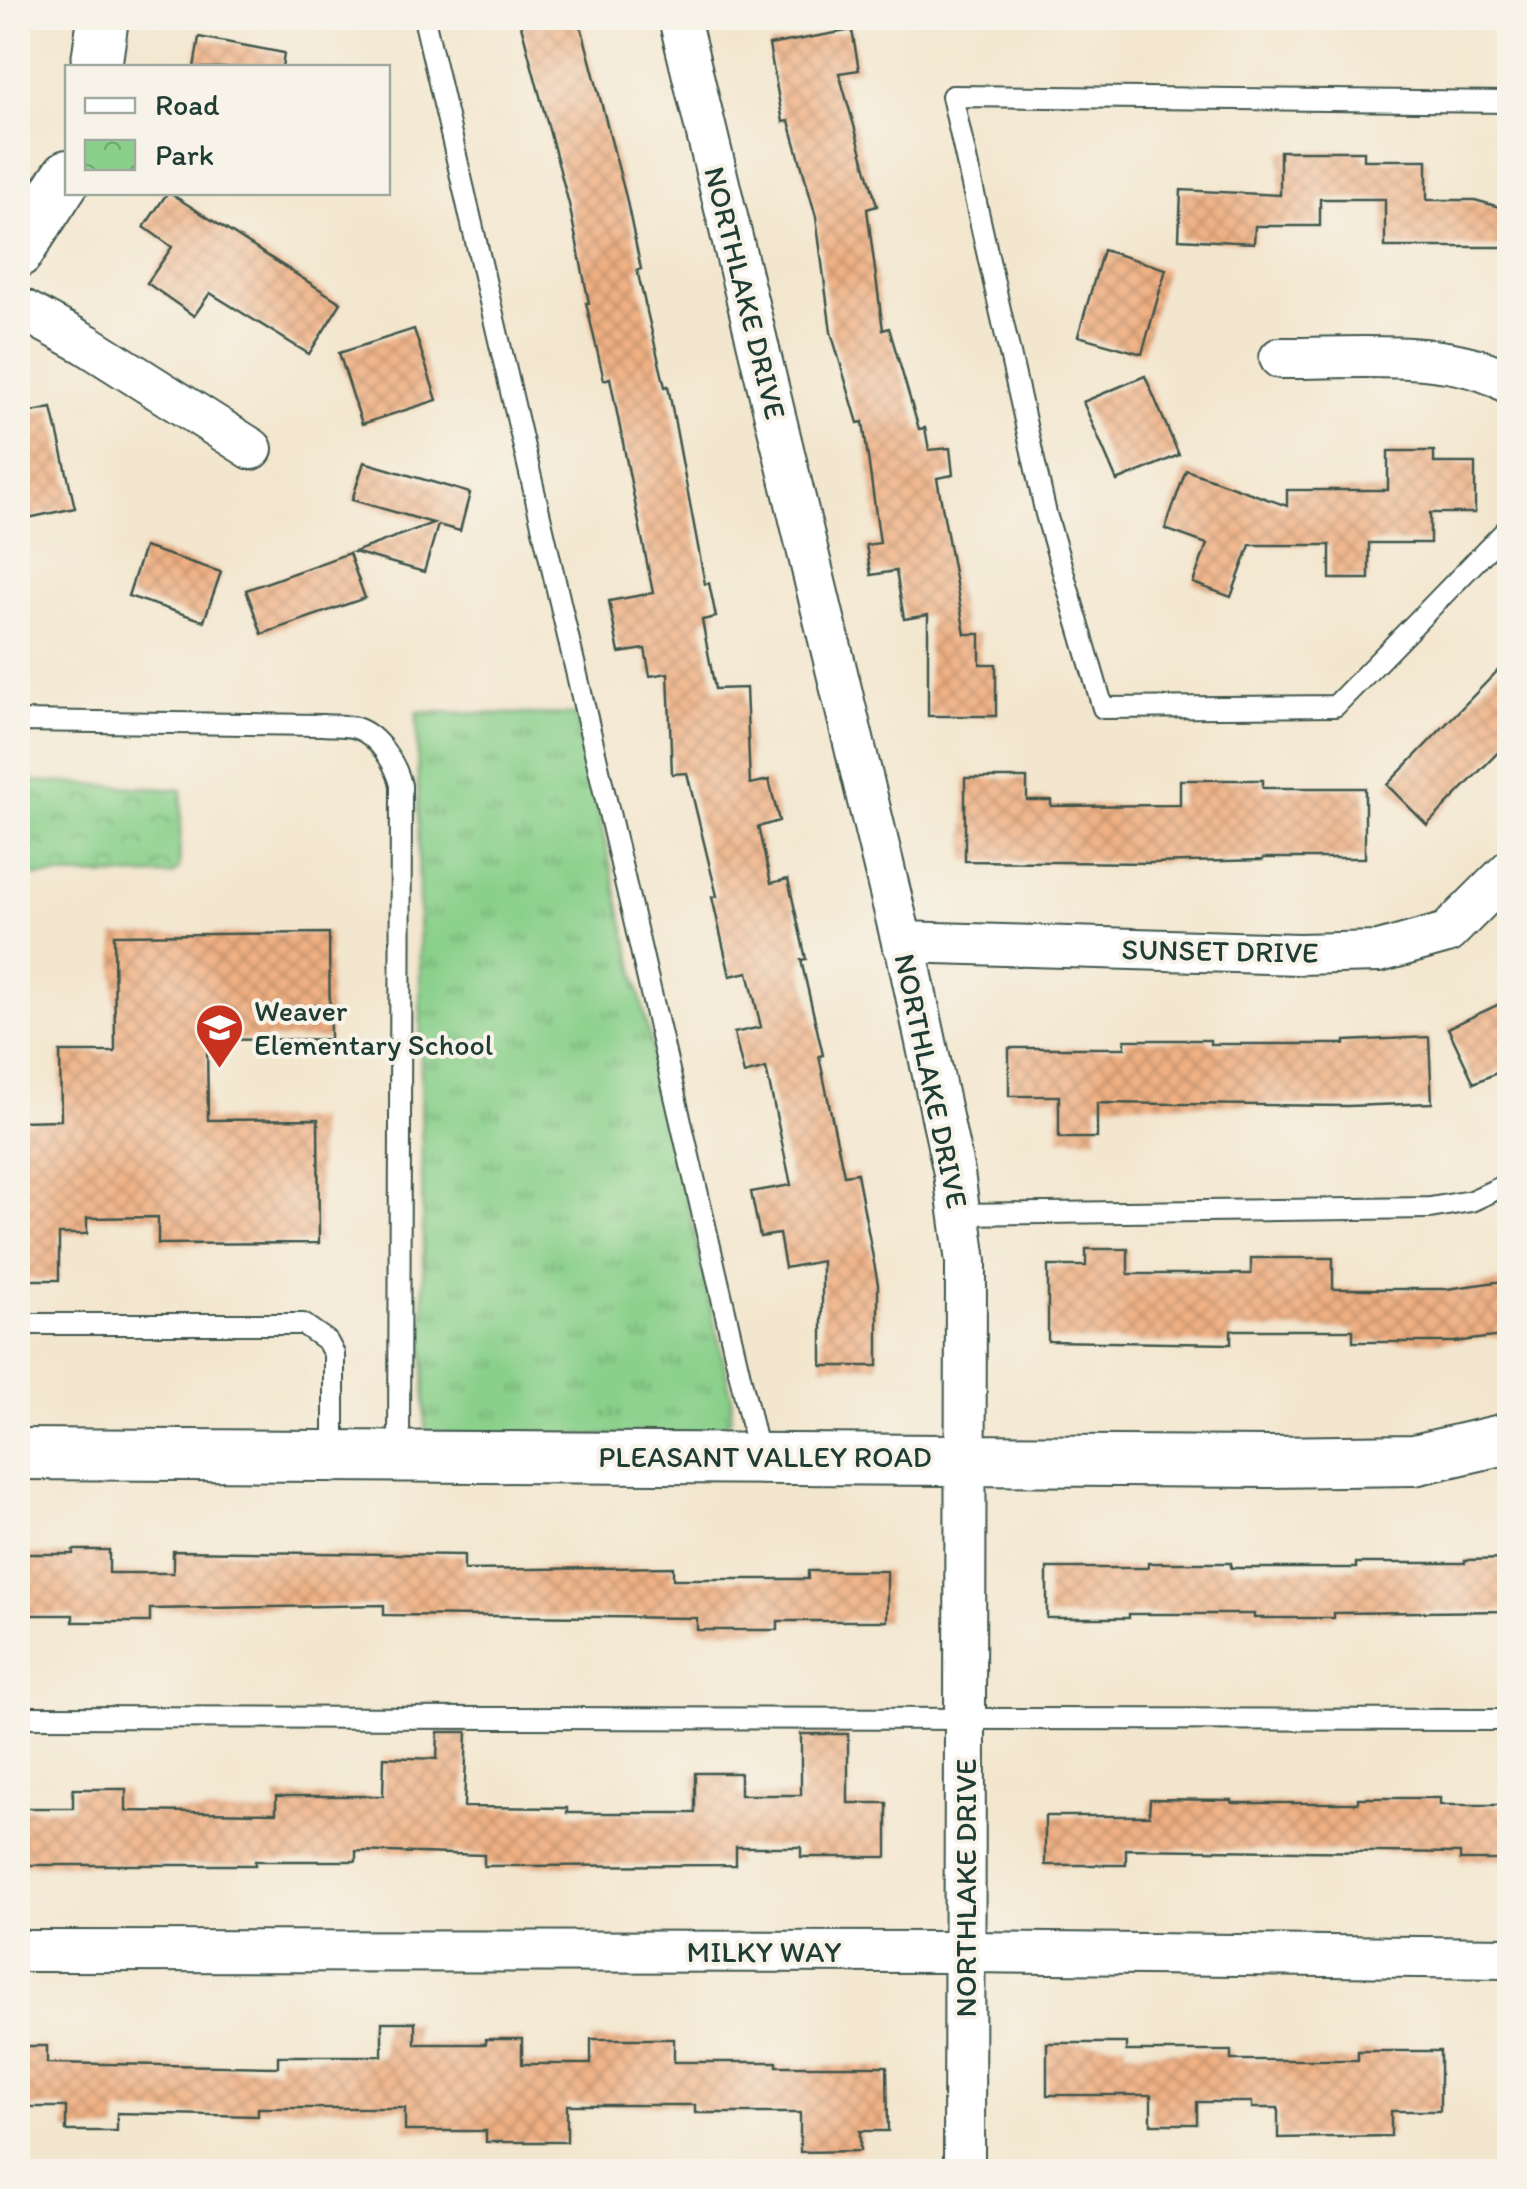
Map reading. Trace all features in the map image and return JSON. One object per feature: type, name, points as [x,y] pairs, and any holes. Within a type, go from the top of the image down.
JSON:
[{"type":"street","points":[[96,65],[103,18]]},
{"type":"street","name":"NORTHLAKE DRIVE","points":[[679,18],[915,990],[960,1214],[966,1262],[968,1458],[964,2172]]},
{"type":"street","points":[[18,252],[65,180]]},
{"type":"street","points":[[18,307],[86,344],[252,449]]},
{"type":"street","points":[[1280,358],[1444,360],[1496,375],[1510,384]]},
{"type":"street","name":"SUNSET DRIVE","points":[[902,942],[1298,954],[1379,952],[1447,933],[1510,870]]},
{"type":"street","name":"PLEASANT VALLEY ROAD","points":[[18,1454],[1414,1460],[1510,1438]]},
{"type":"street","name":"MILKY WAY","points":[[18,1950],[966,1952],[1510,1958]]},
{"type":"lane","points":[[424,18],[759,1458]]},
{"type":"lane","points":[[1510,102],[952,96],[1046,514],[1103,708],[1335,706],[1510,526]]},
{"type":"lane","points":[[18,720],[323,724],[358,728],[382,748],[398,770],[400,1456]]},
{"type":"lane","points":[[960,1214],[1430,1208],[1471,1200],[1510,1183]]},
{"type":"lane","points":[[18,1324],[303,1324],[327,1340],[334,1354],[334,1456]]},
{"type":"lane","points":[[18,1717],[1510,1720]]},
{"type":"green space","points":[[417,712],[576,715],[732,1398],[731,1418],[717,1433],[425,1434]]},
{"type":"green space","points":[[18,780],[182,790],[179,868],[173,875],[18,876]]},
{"type":"building","points":[[519,18],[579,18],[626,197],[641,269],[637,270],[665,387],[668,386],[705,584],[709,583],[716,617],[702,620],[715,689],[746,688],[750,784],[769,780],[779,821],[758,827],[771,883],[788,879],[844,1175],[857,1173],[878,1284],[878,1366],[822,1366],[822,1261],[785,1268],[779,1234],[760,1237],[751,1192],[791,1185],[766,1068],[744,1074],[734,1033],[761,1027],[748,972],[730,976],[712,897],[717,896],[687,773],[672,774],[668,673],[650,676],[645,649],[619,653],[609,601],[653,593],[610,378],[604,380],[569,204]]},
{"type":"building","points":[[852,30],[859,70],[839,73],[877,206],[867,209],[883,330],[889,328],[919,429],[925,428],[929,450],[950,448],[953,475],[937,478],[965,634],[980,634],[980,664],[996,664],[996,716],[928,716],[928,615],[904,619],[896,571],[871,575],[866,545],[880,543],[863,422],[858,423],[831,332],[816,217],[789,121],[783,122],[769,45]]},
{"type":"building","points":[[199,37],[284,53],[282,65],[194,65]]},
{"type":"building","points":[[1280,151],[1364,151],[1364,160],[1427,160],[1427,200],[1475,200],[1510,210],[1510,247],[1385,247],[1385,199],[1320,199],[1320,226],[1255,226],[1254,243],[1179,239],[1181,190],[1280,195]]},
{"type":"building","points":[[166,195],[173,195],[341,303],[309,354],[210,293],[194,316],[147,283],[172,247],[144,227]]},
{"type":"building","points":[[1103,250],[1166,269],[1142,354],[1078,336]]},
{"type":"building","points":[[414,329],[437,400],[362,424],[339,353]]},
{"type":"building","points":[[1145,376],[1179,455],[1117,481],[1083,402]]},
{"type":"building","points":[[52,408],[75,508],[28,518],[23,494],[18,496],[18,415]]},
{"type":"building","points":[[1388,451],[1434,451],[1434,463],[1475,463],[1475,513],[1430,513],[1430,543],[1369,543],[1369,579],[1330,579],[1330,545],[1250,545],[1231,597],[1193,583],[1207,544],[1165,529],[1186,470],[1287,506],[1287,490],[1388,490]]},
{"type":"building","points":[[364,462],[470,493],[460,531],[438,525],[424,572],[354,552],[433,523],[352,500]]},
{"type":"building","points":[[144,547],[221,572],[204,621],[128,596]]},
{"type":"building","points":[[349,553],[365,598],[262,634],[246,590]]},
{"type":"building","points":[[1510,658],[1510,740],[1427,825],[1387,785]]},
{"type":"building","points":[[965,778],[1027,778],[1027,800],[1051,800],[1051,806],[1180,805],[1180,780],[1263,780],[1263,788],[1365,788],[1365,858],[1151,863],[965,861]]},
{"type":"building","points":[[329,933],[330,1039],[207,1040],[208,1120],[318,1119],[319,1243],[158,1244],[158,1217],[87,1218],[87,1234],[59,1234],[59,1280],[18,1280],[18,1121],[61,1120],[60,1052],[115,1052],[114,935]]},
{"type":"building","points":[[1510,999],[1510,1067],[1474,1083],[1448,1028]]},
{"type":"building","points":[[1429,1037],[1432,1103],[1097,1103],[1097,1138],[1059,1138],[1059,1096],[1009,1096],[1009,1048],[1125,1048],[1125,1040],[1345,1044]]},
{"type":"building","points":[[1086,1249],[1128,1249],[1128,1274],[1251,1274],[1251,1258],[1333,1258],[1333,1289],[1447,1289],[1510,1280],[1510,1335],[1454,1342],[1353,1342],[1353,1330],[1231,1330],[1231,1344],[1048,1341],[1048,1266],[1086,1266]]},
{"type":"building","points":[[73,1550],[109,1550],[109,1573],[173,1573],[173,1551],[464,1555],[464,1570],[673,1567],[673,1579],[808,1579],[808,1571],[887,1571],[887,1621],[778,1621],[778,1630],[697,1630],[697,1618],[384,1615],[384,1605],[150,1609],[150,1622],[73,1622],[73,1615],[18,1615],[18,1554],[73,1554]]},
{"type":"building","points":[[1510,1559],[1510,1611],[1334,1613],[1334,1618],[1129,1614],[1129,1618],[1047,1618],[1047,1568],[1231,1563],[1231,1568],[1356,1568],[1356,1563]]},
{"type":"building","points":[[438,1732],[467,1732],[464,1807],[567,1808],[567,1813],[695,1813],[695,1773],[740,1773],[740,1795],[801,1795],[801,1734],[848,1734],[848,1803],[887,1803],[887,1857],[801,1857],[801,1847],[736,1847],[736,1865],[484,1866],[484,1855],[356,1851],[356,1861],[18,1865],[18,1808],[73,1808],[73,1789],[126,1789],[126,1811],[276,1813],[276,1796],[383,1796],[384,1757],[437,1759]]},
{"type":"building","points":[[1358,1798],[1440,1798],[1440,1805],[1510,1805],[1510,1860],[1460,1860],[1460,1853],[1126,1849],[1126,1865],[1045,1865],[1045,1816],[1149,1816],[1150,1799],[1358,1803]]},
{"type":"building","points":[[382,2022],[415,2022],[415,2044],[486,2044],[486,2039],[522,2039],[522,2064],[591,2064],[591,2039],[674,2039],[674,2062],[887,2066],[888,2131],[860,2131],[860,2151],[800,2152],[800,2113],[695,2113],[695,2105],[567,2105],[567,2142],[486,2142],[486,2131],[405,2131],[405,2108],[258,2108],[258,2116],[117,2113],[117,2131],[66,2131],[66,2107],[18,2107],[18,2046],[47,2046],[47,2063],[278,2067],[278,2056],[382,2056]]},
{"type":"building","points":[[1047,2043],[1126,2043],[1126,2051],[1231,2051],[1231,2060],[1358,2060],[1358,2051],[1440,2051],[1440,2111],[1391,2111],[1391,2136],[1278,2138],[1278,2108],[1252,2108],[1252,2102],[1197,2102],[1197,2124],[1151,2124],[1151,2095],[1047,2095]]},
{"type":"place","name":"Weaver Elementary School","points":[[219,1070]]}]
